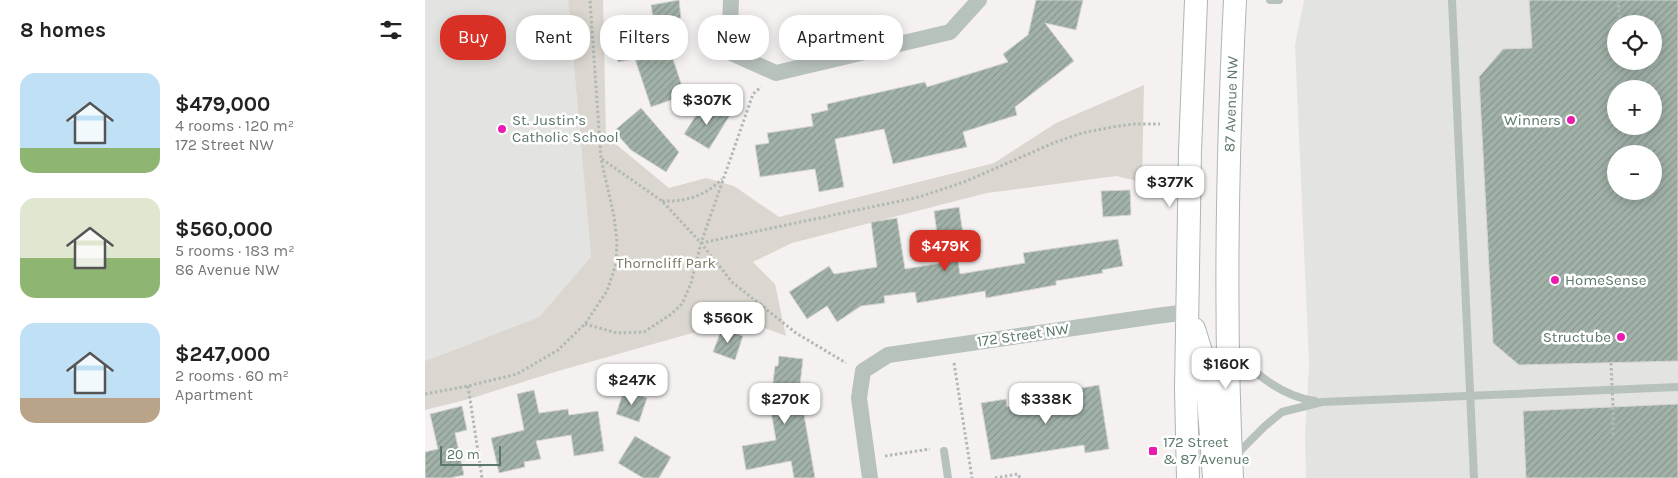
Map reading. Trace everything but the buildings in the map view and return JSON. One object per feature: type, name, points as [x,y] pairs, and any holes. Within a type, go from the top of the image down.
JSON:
[{"type":"main road","points":[[1188,478],[1186,389],[1190,150],[1196,0]]},
{"type":"main road","name":"87 Avenue NW","points":[[1231,470],[1228,409],[1227,269],[1230,102],[1235,0]]},
{"type":"main road","points":[[1188,312],[1199,341],[1206,368],[1214,478]]},
{"type":"street","points":[[731,0],[729,52],[776,73],[950,32],[979,0]]},
{"type":"street","name":"172 Street NW","points":[[863,370],[888,355],[1188,312]]},
{"type":"street","points":[[863,370],[859,398],[870,478]]},
{"type":"lane","points":[[1270,0],[1279,0]]},
{"type":"lane","points":[[1452,0],[1473,478]]},
{"type":"lane","points":[[1227,339],[1248,365],[1286,392],[1302,399],[1322,402],[1678,388]]},
{"type":"lane","points":[[1231,470],[1252,438],[1282,412],[1322,402]]},
{"type":"lane","points":[[940,450],[948,478]]},
{"type":"path","points":[[425,394],[517,374],[558,350],[585,324],[607,291],[616,264],[617,242],[614,216],[601,159],[590,0]]},
{"type":"path","points":[[1618,0],[1619,15]]},
{"type":"path","points":[[585,324],[617,333],[644,332],[671,315],[682,304],[691,283],[701,243],[753,94],[776,73]]},
{"type":"path","points":[[701,243],[919,197],[964,182],[1056,142],[1082,134],[1127,125],[1161,124]]},
{"type":"path","points":[[601,159],[662,201],[701,243],[731,282],[796,333],[838,360],[863,370]]},
{"type":"path","points":[[662,201],[691,198],[706,192],[724,177]]},
{"type":"path","points":[[951,346],[972,478]]},
{"type":"path","points":[[1611,363],[1613,435]]},
{"type":"path","points":[[468,386],[482,478]]},
{"type":"path","points":[[867,459],[940,450]]},
{"type":"path","points":[[995,478],[1018,474],[1020,478]]},
{"type":"shaded area","name":"St. Justin’s Catholic School","points":[[425,0],[568,0],[569,15],[516,15],[516,60],[573,60],[591,257],[539,317],[425,361]]},
{"type":"shaded area","points":[[1304,0],[1678,0],[1678,478],[1306,478],[1305,437],[1309,363],[1295,45]]},
{"type":"green space","name":"Thorncliff Park","points":[[568,0],[603,0],[603,15],[600,15],[600,60],[604,60],[606,136],[669,188],[706,178],[734,186],[779,217],[994,163],[1056,123],[1144,85],[1142,182],[1116,176],[987,193],[792,243],[753,262],[775,284],[786,336],[728,314],[710,328],[558,371],[469,399],[425,410],[425,361],[539,317],[591,257],[573,60],[590,60],[590,15],[569,15]]},
{"type":"place","name":"Winners","points":[[1571,120]]},
{"type":"place","name":"St. Justin’s Catholic School","points":[[502,129]]},
{"type":"place","name":"HomeSense","points":[[1555,280]]},
{"type":"place","name":"Structube","points":[[1621,337]]},
{"type":"place","name":"172 Street & 87 Avenue","points":[[1153,451]]}]
